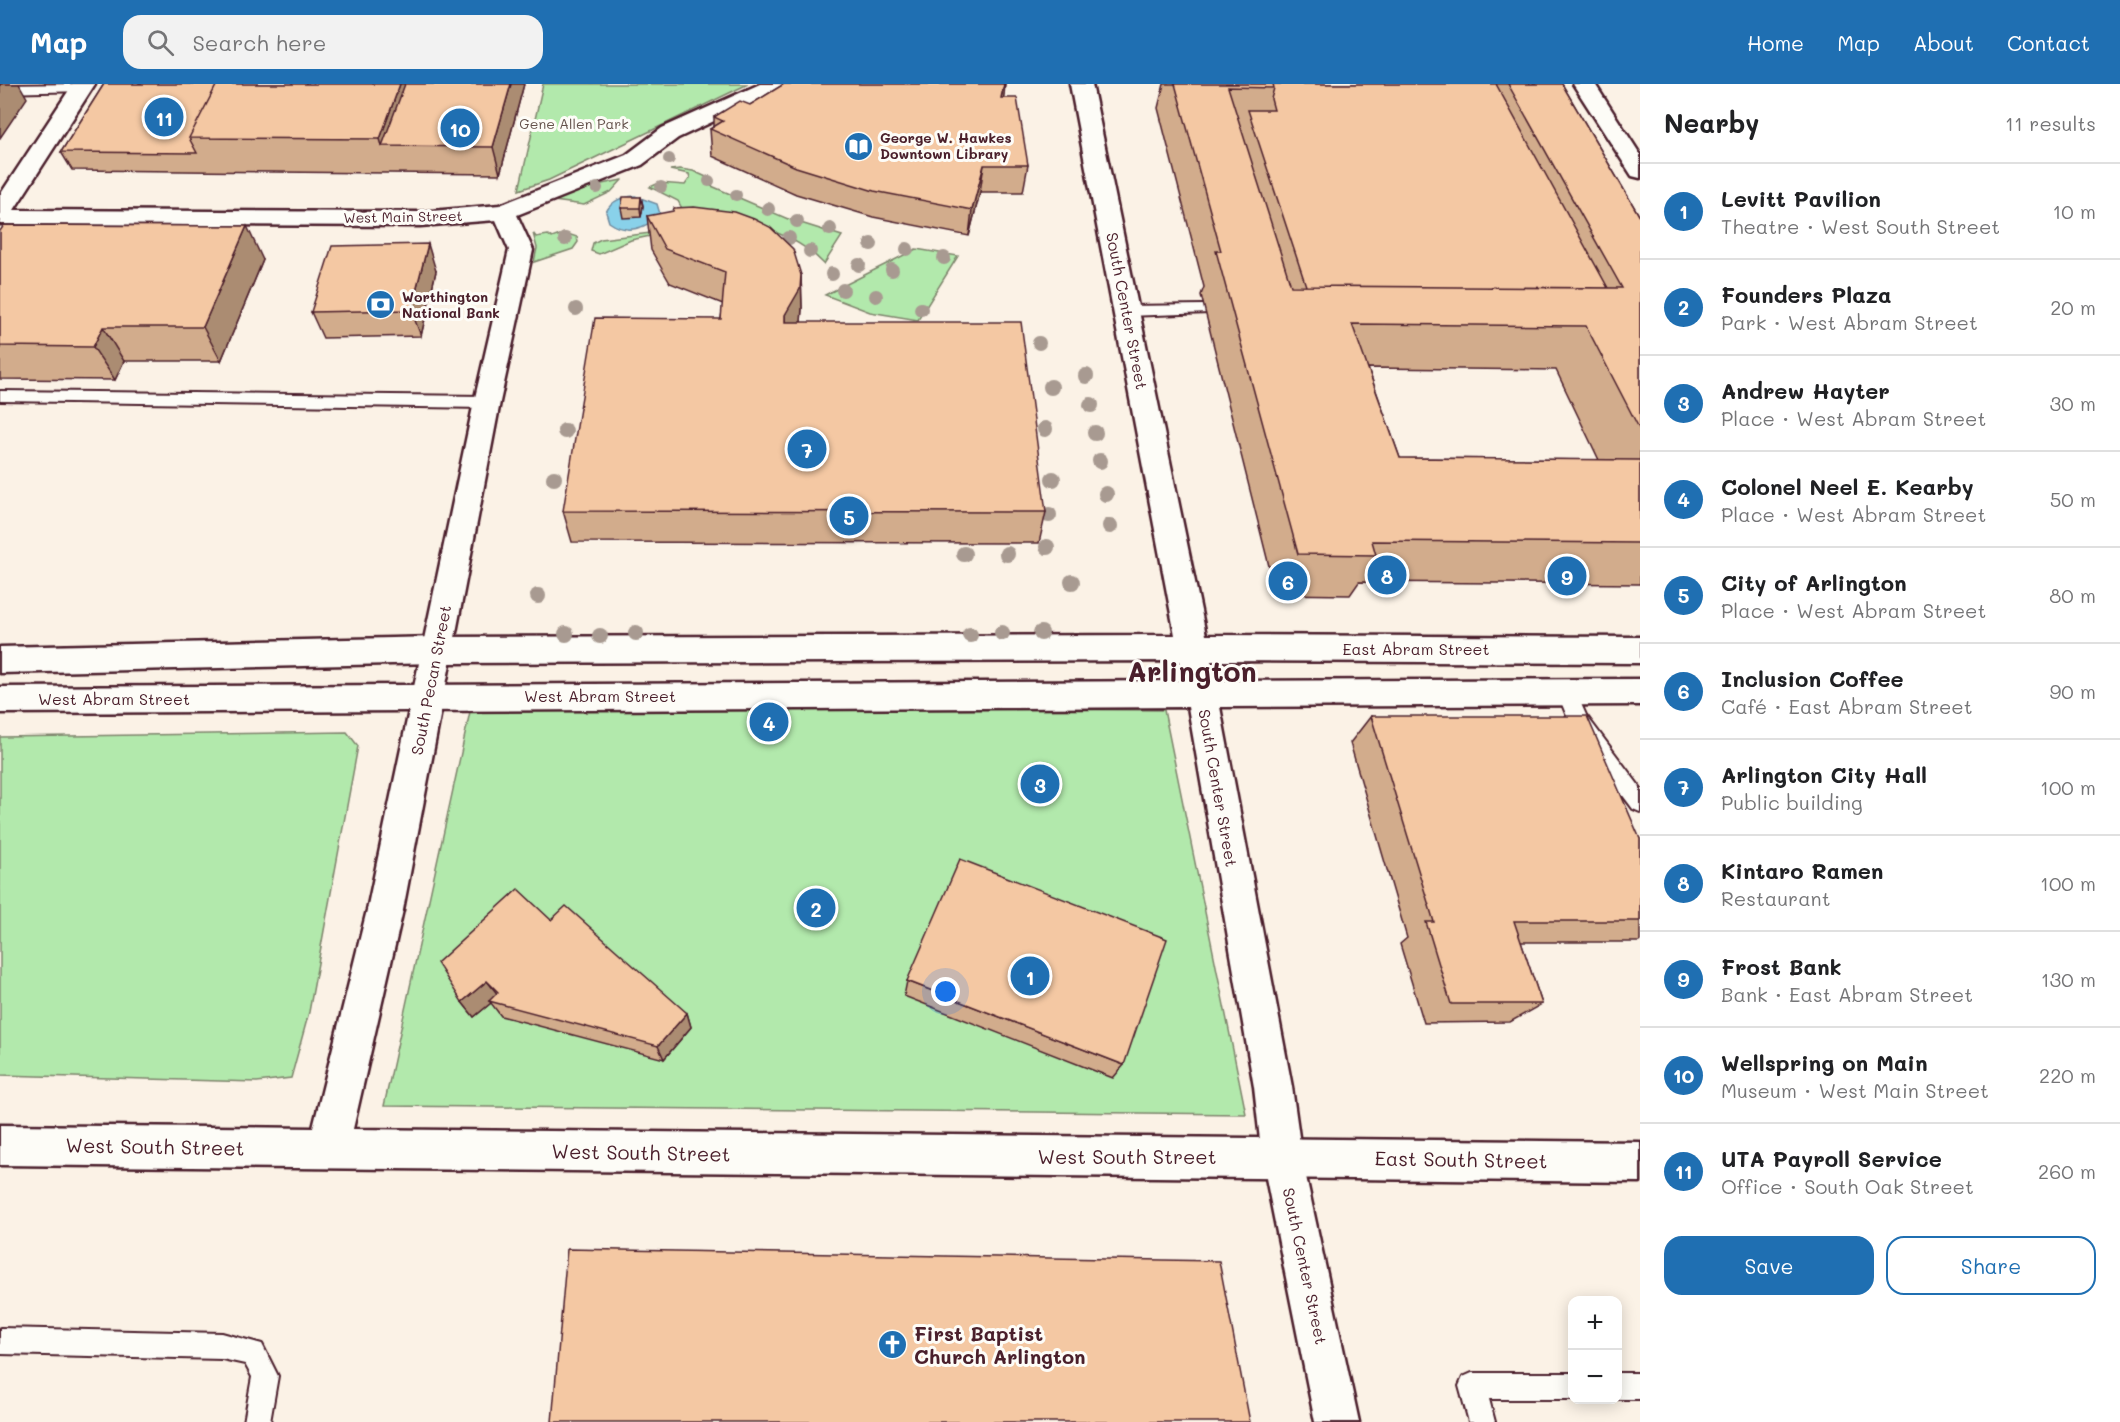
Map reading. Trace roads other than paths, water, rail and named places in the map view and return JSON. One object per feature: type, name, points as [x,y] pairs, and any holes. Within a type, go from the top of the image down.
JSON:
[{"type":"main road","name":"West Main Street","points":[[0,215],[420,219],[504,212],[634,160],[670,133],[777,84]]},
{"type":"main road","name":"South Center Street","points":[[1081,84],[1193,648],[1273,1088],[1282,1158],[1337,1422]]},
{"type":"main road","points":[[1584,84],[1640,171]]},
{"type":"main road","points":[[0,215],[83,86]]},
{"type":"main road","name":"South Pecan Street","points":[[328,1150],[385,910],[487,402],[521,250],[504,212]]},
{"type":"main road","points":[[0,660],[437,650],[1193,648]]},
{"type":"main road","name":"East Abram Street","points":[[1193,648],[1640,650]]},
{"type":"main road","points":[[1200,692],[1640,692]]},
{"type":"main road","name":"West Abram Street","points":[[0,700],[1200,692]]},
{"type":"main road","name":"West South Street","points":[[0,1145],[1282,1158]]},
{"type":"main road","name":"East South Street","points":[[1282,1158],[1640,1162]]},
{"type":"lane","points":[[0,88],[83,86]]},
{"type":"lane","points":[[1127,311],[1205,310]]},
{"type":"lane","points":[[0,396],[487,402]]},
{"type":"lane","points":[[1566,692],[1578,720],[1640,803]]},
{"type":"lane","points":[[0,1341],[222,1346],[253,1353],[265,1376],[257,1422]]},
{"type":"lane","points":[[1482,1422],[1472,1386],[1568,1386]]},
{"type":"lane","points":[[1622,1386],[1640,1386]]},
{"type":"water","points":[[635,196],[657,204],[660,214],[649,223],[636,228],[623,228],[609,222],[606,212],[614,202]]},
{"type":"place","name":"UTA Payroll Service","points":[[164,117]]},
{"type":"place","name":"Wellspring on Main","points":[[460,128]]},
{"type":"place","name":"George W. Hawkes Downtown Library","points":[[859,146]]},
{"type":"place","name":"Worthington National Bank","points":[[381,305]]},
{"type":"place","name":"Arlington City Hall","points":[[807,449]]},
{"type":"place","name":"City of Arlington","points":[[849,516]]},
{"type":"place","name":"Kintaro Ramen","points":[[1387,575]]},
{"type":"place","name":"Frost Bank","points":[[1567,576]]},
{"type":"place","name":"Inclusion Coffee","points":[[1288,581]]},
{"type":"place","name":"Colonel Neel E. Kearby","points":[[769,722]]},
{"type":"place","name":"Andrew Hayter","points":[[1040,784]]},
{"type":"place","name":"Founders Plaza","points":[[816,908]]},
{"type":"place","name":"Levitt Pavilion","points":[[1030,976]]},
{"type":"place","name":"First Baptist Church Arlington","points":[[893,1345]]},
{"type":"district","name":"Arlington","points":[[1192,672]]},
{"type":"park label","name":"Gene Allen Park","points":[[574,124]]}]
